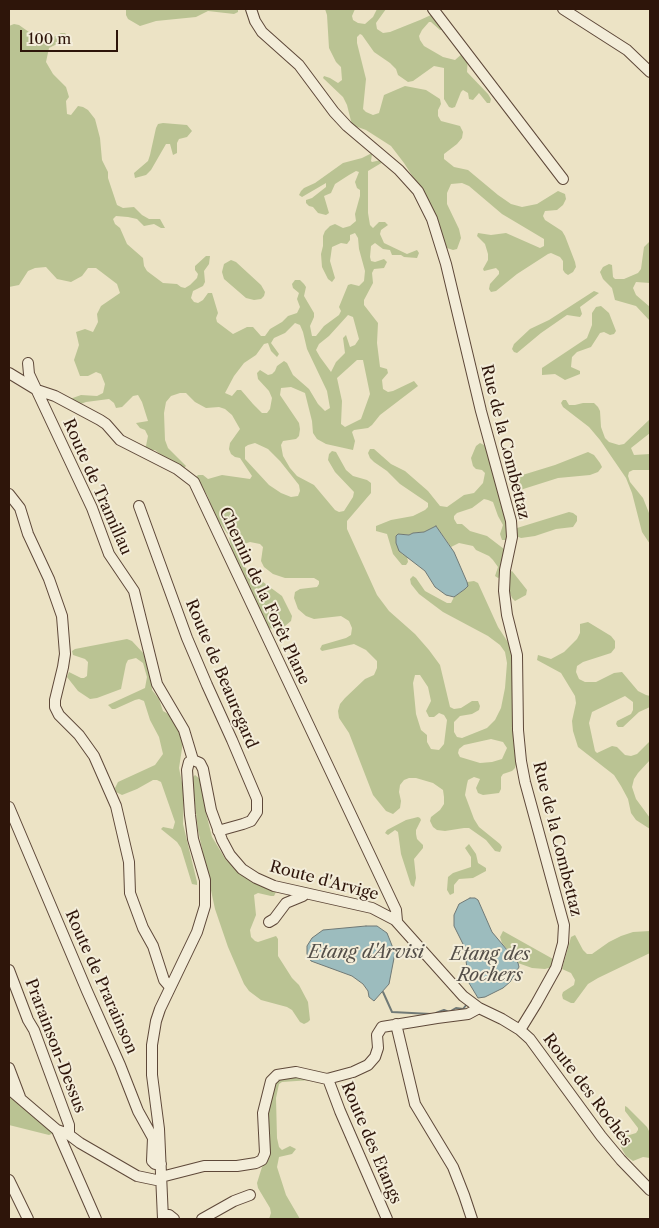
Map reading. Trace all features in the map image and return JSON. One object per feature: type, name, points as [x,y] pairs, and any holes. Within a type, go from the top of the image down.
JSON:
[{"type":"street","name":"Rue de la Combettaz","points":[[251,9],[255,21],[262,32],[300,64],[334,112],[347,126],[404,175],[418,191],[432,219],[446,264],[481,411],[511,521],[512,537],[505,570],[504,591],[507,615],[517,655],[520,756],[525,782],[564,925],[562,948],[556,968],[520,1030]]},
{"type":"street","points":[[433,9],[563,179]]},
{"type":"street","points":[[563,9],[627,50],[650,72]]},
{"type":"street","name":"Route de Tramillau","points":[[28,363],[29,374],[92,508],[109,554],[134,591],[158,684],[184,730],[193,760]]},
{"type":"street","name":"Chemin de la Forêt Plane","points":[[9,373],[36,390],[55,396],[100,420],[120,440],[177,469],[194,482],[396,910],[398,917],[396,921]]},
{"type":"street","points":[[9,494],[20,508],[28,534],[52,586],[62,616],[65,654],[55,707],[59,715],[79,736],[94,756],[116,806],[129,862],[130,893],[143,928],[153,946],[164,980],[170,987]]},
{"type":"street","name":"Route de Beauregard","points":[[139,506],[187,638],[257,799],[257,812],[251,821],[218,832]]},
{"type":"street","points":[[174,1219],[169,1215],[163,1217],[160,1130],[152,1075],[152,1045],[156,1021],[170,987],[197,932],[205,906],[205,880],[193,839],[190,816],[187,770],[189,762],[193,760]]},
{"type":"street","name":"Route d'Arvige","points":[[193,760],[200,763],[203,769],[211,810],[218,832],[230,855],[247,872],[268,884],[376,910],[396,921],[448,982],[479,1008]]},
{"type":"street","name":"Route de Prarainson","points":[[9,807],[138,1111],[153,1138],[152,1161],[155,1164],[161,1164]]},
{"type":"street","points":[[269,922],[274,919],[286,903],[304,894]]},
{"type":"street","name":"Prarainson-Dessus","points":[[9,970],[28,1020],[34,1030],[69,1125],[69,1134]]},
{"type":"street","name":"Route des Rochés","points":[[479,1008],[520,1030],[533,1042],[616,1154],[650,1190]]},
{"type":"street","points":[[9,1089],[57,1130],[69,1134],[80,1143],[137,1176],[161,1179],[204,1166],[232,1166],[260,1162],[265,1155],[263,1113],[274,1077],[280,1074],[296,1072],[328,1078],[358,1071],[368,1065],[378,1052],[377,1037],[379,1029],[384,1026],[468,1014],[479,1008]]},
{"type":"street","points":[[396,1024],[415,1104],[453,1167],[472,1219]]},
{"type":"street","points":[[9,1068],[20,1094],[20,1099]]},
{"type":"street","name":"Route des Etangs","points":[[328,1078],[340,1111],[387,1219]]},
{"type":"street","points":[[57,1130],[96,1219]]},
{"type":"street","points":[[9,1180],[28,1219]]},
{"type":"street","points":[[202,1219],[234,1201],[250,1195]]},
{"type":"green space","points":[[126,9],[238,9],[238,12],[234,14],[208,11],[196,17],[156,21],[140,26],[128,19]]},
{"type":"green space","points":[[325,9],[355,9],[352,16],[353,20],[365,24],[373,17],[377,9],[386,9],[376,23],[377,29],[383,33],[390,32],[431,15],[435,9],[443,30],[429,22],[419,36],[420,40],[424,46],[443,57],[455,60],[463,53],[468,56],[467,72],[488,94],[491,99],[490,103],[487,103],[479,93],[473,100],[469,99],[468,93],[463,90],[455,107],[449,107],[444,99],[444,68],[434,66],[413,81],[408,82],[398,75],[396,69],[390,63],[374,52],[360,34],[357,37],[357,43],[366,79],[363,109],[373,115],[379,113],[384,95],[405,86],[426,90],[440,99],[441,104],[438,116],[441,121],[460,126],[463,132],[462,138],[457,144],[444,154],[444,159],[454,167],[468,170],[511,204],[522,207],[537,204],[558,191],[565,194],[566,199],[563,205],[557,210],[545,211],[543,216],[545,220],[562,231],[565,236],[575,262],[576,267],[573,272],[568,275],[565,273],[563,261],[560,257],[551,253],[517,274],[496,291],[491,292],[489,289],[490,284],[499,274],[499,271],[496,268],[484,271],[488,254],[485,244],[477,236],[478,233],[491,235],[506,233],[540,248],[544,246],[544,239],[502,214],[469,186],[462,183],[451,184],[447,193],[447,204],[459,229],[461,238],[457,249],[447,248],[431,205],[404,163],[391,146],[366,130],[352,125],[343,97],[323,78],[324,76],[330,78],[338,83],[342,80],[341,67],[336,62],[329,48]]},
{"type":"green space","points":[[19,25],[36,37],[41,35],[50,39],[65,33],[68,37],[65,42],[49,48],[46,62],[53,74],[66,87],[69,97],[66,101],[67,114],[71,115],[78,106],[88,110],[95,119],[100,138],[102,160],[108,172],[108,178],[117,205],[123,208],[134,207],[149,219],[160,219],[165,228],[154,224],[144,226],[137,219],[116,216],[113,219],[115,224],[120,228],[127,244],[143,258],[147,271],[163,283],[177,284],[185,288],[197,278],[198,274],[195,266],[206,256],[210,256],[209,264],[204,271],[205,282],[203,286],[193,291],[191,298],[194,302],[198,303],[208,293],[212,293],[218,313],[217,322],[233,334],[247,327],[253,327],[261,336],[265,336],[270,329],[288,316],[297,313],[300,307],[297,299],[299,293],[293,288],[292,284],[295,280],[300,280],[306,287],[304,296],[314,313],[310,326],[312,336],[316,336],[324,326],[339,315],[341,311],[339,307],[348,285],[359,286],[364,281],[365,271],[358,238],[355,233],[350,235],[350,240],[347,244],[341,243],[332,247],[330,261],[335,278],[332,282],[328,279],[322,267],[323,236],[330,226],[335,224],[343,228],[350,226],[356,221],[355,214],[360,190],[355,182],[359,172],[356,171],[335,184],[331,193],[324,196],[329,213],[326,215],[318,213],[306,203],[306,200],[312,198],[326,187],[326,183],[302,197],[299,195],[304,188],[315,183],[343,163],[370,154],[372,154],[372,162],[381,160],[383,162],[368,171],[368,213],[370,225],[373,228],[379,222],[385,222],[388,225],[381,230],[380,234],[384,243],[407,254],[417,250],[419,253],[417,258],[404,257],[392,255],[390,250],[383,249],[375,243],[371,246],[371,261],[375,262],[384,259],[387,262],[384,268],[374,269],[372,273],[373,283],[364,300],[364,305],[378,323],[377,343],[380,367],[387,369],[388,373],[382,380],[383,389],[388,392],[393,391],[414,381],[418,386],[380,415],[368,428],[354,430],[352,432],[355,441],[353,450],[326,444],[317,439],[313,433],[305,393],[291,387],[281,388],[280,395],[299,423],[300,429],[299,436],[296,439],[283,441],[281,445],[283,456],[290,468],[297,476],[314,485],[335,510],[339,512],[344,511],[354,492],[335,472],[328,460],[329,454],[332,451],[336,452],[346,470],[353,476],[371,483],[371,493],[347,521],[347,529],[377,595],[389,611],[415,634],[440,665],[450,707],[454,709],[461,708],[472,701],[478,701],[479,710],[472,714],[460,716],[454,722],[454,732],[457,737],[462,738],[487,728],[495,720],[501,708],[507,663],[505,652],[500,645],[488,636],[443,612],[419,594],[411,584],[410,579],[413,576],[425,591],[447,603],[451,603],[454,597],[465,589],[467,582],[474,581],[478,583],[498,627],[513,650],[513,729],[517,761],[512,771],[503,774],[501,777],[499,793],[483,795],[478,793],[476,788],[480,779],[474,777],[468,780],[465,795],[474,819],[479,827],[500,844],[502,847],[500,852],[495,851],[486,840],[469,828],[445,831],[437,830],[433,827],[430,821],[431,817],[444,804],[444,797],[443,790],[433,783],[416,778],[404,780],[400,785],[399,792],[400,808],[393,814],[386,811],[373,795],[349,733],[339,718],[338,711],[340,704],[345,698],[365,679],[374,675],[377,661],[366,650],[354,644],[322,651],[320,649],[322,645],[351,635],[352,628],[349,621],[341,616],[314,619],[306,616],[298,609],[294,598],[295,592],[300,589],[317,587],[319,581],[314,578],[285,578],[273,574],[264,567],[261,561],[263,547],[260,544],[250,542],[240,546],[241,562],[248,571],[282,596],[292,616],[291,621],[279,631],[269,628],[236,561],[229,536],[217,519],[207,495],[196,477],[203,475],[208,479],[222,475],[250,479],[252,476],[240,458],[231,454],[229,449],[230,443],[240,429],[232,415],[219,407],[206,408],[195,402],[186,393],[171,396],[166,402],[164,413],[165,440],[168,448],[186,466],[184,468],[170,462],[155,450],[148,450],[143,447],[146,446],[148,436],[145,430],[136,423],[148,421],[138,395],[133,396],[122,407],[116,408],[109,399],[86,402],[75,406],[70,399],[81,395],[97,396],[103,393],[105,384],[101,374],[96,372],[88,376],[80,376],[74,360],[79,345],[76,332],[85,329],[93,332],[98,322],[97,314],[101,306],[120,293],[117,284],[96,268],[88,268],[82,276],[71,282],[57,279],[46,267],[35,268],[28,271],[19,285],[9,287],[9,26]],"holes":[[[348,315],[353,317],[359,339],[355,345],[350,347],[346,335],[343,338],[345,353],[336,362],[331,372],[316,350],[319,344]],[[295,323],[300,325],[307,349],[327,391],[330,408],[325,411],[318,404],[309,389],[293,375],[284,361],[277,366],[272,374],[268,375],[260,370],[257,373],[258,379],[269,391],[272,398],[270,409],[267,413],[262,413],[241,390],[237,390],[232,396],[225,393],[244,363],[256,355],[264,344],[268,343],[271,351],[277,357],[279,354],[271,343],[274,338],[285,333]],[[357,360],[363,360],[370,394],[361,419],[345,427],[341,424],[342,401],[337,378]],[[255,443],[268,449],[280,461],[299,485],[300,491],[298,496],[291,497],[269,485],[245,459],[245,447]],[[415,675],[420,675],[428,687],[431,701],[426,711],[429,717],[434,717],[439,713],[444,715],[447,720],[444,744],[439,750],[431,749],[427,742],[427,735],[421,730],[416,714],[413,683]],[[491,739],[503,742],[507,748],[502,759],[480,763],[460,757],[459,749],[464,745]]]},
{"type":"green space","points":[[158,124],[187,125],[192,131],[187,137],[179,139],[177,153],[173,155],[170,144],[166,144],[151,170],[146,175],[135,178],[134,173],[148,161]]},
{"type":"green space","points":[[650,241],[650,283],[636,282],[633,288],[636,295],[650,307],[650,321],[636,306],[615,300],[612,288],[603,279],[600,272],[603,267],[609,264],[612,265],[613,277],[615,279],[624,279],[638,273],[641,269],[644,247]]},
{"type":"green space","points":[[231,260],[236,262],[261,285],[265,292],[261,299],[246,298],[224,279],[222,272],[224,264]]},
{"type":"green space","points":[[594,291],[599,293],[580,307],[582,314],[580,317],[567,315],[517,353],[514,352],[512,349],[514,344],[530,329],[549,320]]},
{"type":"green space","points":[[601,306],[609,313],[616,331],[610,335],[604,332],[600,333],[591,347],[577,352],[572,357],[571,367],[580,371],[580,374],[565,380],[555,374],[542,375],[542,368],[587,338],[592,325],[592,313],[596,307]]},
{"type":"green space","points":[[563,400],[566,400],[569,405],[594,403],[600,411],[601,427],[605,438],[609,442],[619,445],[624,444],[650,419],[650,433],[631,448],[634,455],[650,454],[650,470],[633,470],[629,472],[628,476],[630,482],[643,498],[649,513],[650,544],[642,532],[626,478],[589,427],[563,407],[561,403]]},
{"type":"green space","points":[[480,443],[488,447],[509,523],[506,540],[502,540],[500,534],[503,525],[493,502],[484,499],[472,508],[457,513],[454,519],[457,524],[462,524],[470,531],[487,536],[504,549],[502,575],[498,578],[495,576],[498,567],[493,560],[476,550],[473,546],[459,543],[451,547],[436,526],[424,532],[409,535],[398,534],[402,554],[407,556],[408,562],[406,565],[402,565],[393,554],[387,534],[376,531],[376,526],[391,520],[413,516],[425,510],[428,507],[428,503],[400,484],[387,471],[374,462],[368,453],[370,449],[374,449],[391,464],[405,471],[428,491],[440,506],[447,507],[464,495],[474,493],[483,483],[485,473],[473,466],[471,458],[476,446]]},
{"type":"green space","points":[[588,452],[594,455],[602,467],[598,472],[590,475],[558,478],[517,491],[511,490],[510,480],[516,477]]},
{"type":"green space","points":[[569,512],[577,516],[577,521],[573,527],[556,529],[535,536],[521,538],[516,536],[515,529],[517,528]]},
{"type":"green space","points":[[512,571],[527,590],[526,595],[515,601],[508,588],[510,572]]},
{"type":"green space","points":[[588,622],[611,636],[615,641],[615,648],[611,653],[583,662],[577,666],[576,672],[579,679],[585,682],[596,682],[614,673],[622,672],[638,691],[650,696],[650,707],[639,712],[623,727],[618,727],[617,721],[631,714],[633,710],[633,702],[625,696],[592,712],[589,723],[597,753],[612,746],[617,747],[625,755],[631,756],[637,754],[650,741],[650,760],[634,779],[632,787],[636,799],[650,818],[650,829],[636,820],[631,813],[628,799],[614,775],[578,747],[572,721],[576,703],[575,696],[561,673],[537,660],[538,655],[551,659],[564,652],[577,639],[580,633],[580,624]]},
{"type":"green space","points":[[127,639],[132,641],[145,655],[151,677],[152,690],[159,699],[163,711],[176,722],[183,742],[179,768],[184,793],[183,824],[197,885],[192,884],[181,848],[177,842],[161,829],[163,827],[173,829],[175,822],[161,782],[153,780],[122,795],[116,792],[115,788],[118,782],[155,765],[163,754],[159,737],[150,720],[144,701],[135,700],[115,709],[108,705],[145,688],[147,677],[143,663],[136,658],[128,660],[121,689],[97,698],[90,699],[78,691],[67,677],[69,672],[81,678],[87,676],[88,662],[73,655],[72,651],[75,649]]},
{"type":"green space","points":[[195,775],[201,780],[212,837],[226,860],[249,880],[276,892],[274,896],[258,893],[254,895],[256,915],[250,930],[251,937],[258,942],[276,936],[278,939],[278,956],[292,978],[299,985],[308,1002],[310,1020],[304,1024],[300,1022],[292,1010],[261,1000],[249,991],[244,984],[228,947],[215,909],[198,830],[193,786],[193,777]]},
{"type":"green space","points":[[418,817],[421,820],[416,834],[423,848],[414,859],[416,878],[414,887],[411,885],[401,854],[398,832],[395,830],[388,835],[385,833],[406,820]]},
{"type":"green space","points":[[469,844],[476,854],[478,863],[486,868],[486,871],[473,878],[459,879],[454,885],[454,893],[450,895],[447,890],[448,877],[453,873],[471,867],[471,857],[465,848]]},
{"type":"green space","points":[[503,931],[553,959],[552,967],[545,969],[532,968],[518,963],[502,943],[500,937]]},
{"type":"green space","points":[[650,931],[650,953],[588,984],[574,1003],[563,999],[563,992],[574,985],[575,980],[571,973],[562,969],[571,937],[575,935],[583,950],[587,954],[592,954],[621,936],[633,932]]},
{"type":"green space","points":[[287,1074],[311,1080],[282,1082],[279,1084],[276,1098],[279,1147],[282,1150],[290,1146],[296,1149],[292,1154],[279,1157],[277,1167],[286,1195],[300,1219],[269,1219],[270,1208],[257,1183],[267,1157],[267,1112],[275,1081]]},
{"type":"green space","points":[[9,1097],[30,1109],[54,1133],[49,1135],[9,1125]]},
{"type":"green space","points":[[625,1106],[647,1127],[650,1133],[650,1158],[643,1157],[633,1161],[626,1156],[620,1145],[623,1137],[636,1133],[638,1130],[625,1111]]},
{"type":"water","points":[[436,526],[454,552],[467,582],[468,586],[454,597],[446,595],[435,587],[425,571],[399,551],[396,543],[396,536],[398,534],[409,535],[424,532]]},
{"type":"water","name":"Etang des Rochers","points":[[470,898],[478,900],[492,932],[518,963],[519,967],[510,982],[503,988],[485,997],[478,998],[469,983],[464,946],[454,926],[454,915],[459,904]]},
{"type":"water","name":"Etang d'Arvisi","points":[[377,926],[387,933],[395,953],[389,984],[374,1001],[369,997],[368,991],[363,984],[352,976],[311,961],[307,954],[307,946],[312,938],[323,930]]},
{"type":"waterway","points":[[383,992],[392,1012],[431,1014]]},
{"type":"waterway","points":[[436,1013],[444,1010],[449,1012],[456,1008],[463,1009],[467,1004]]}]
